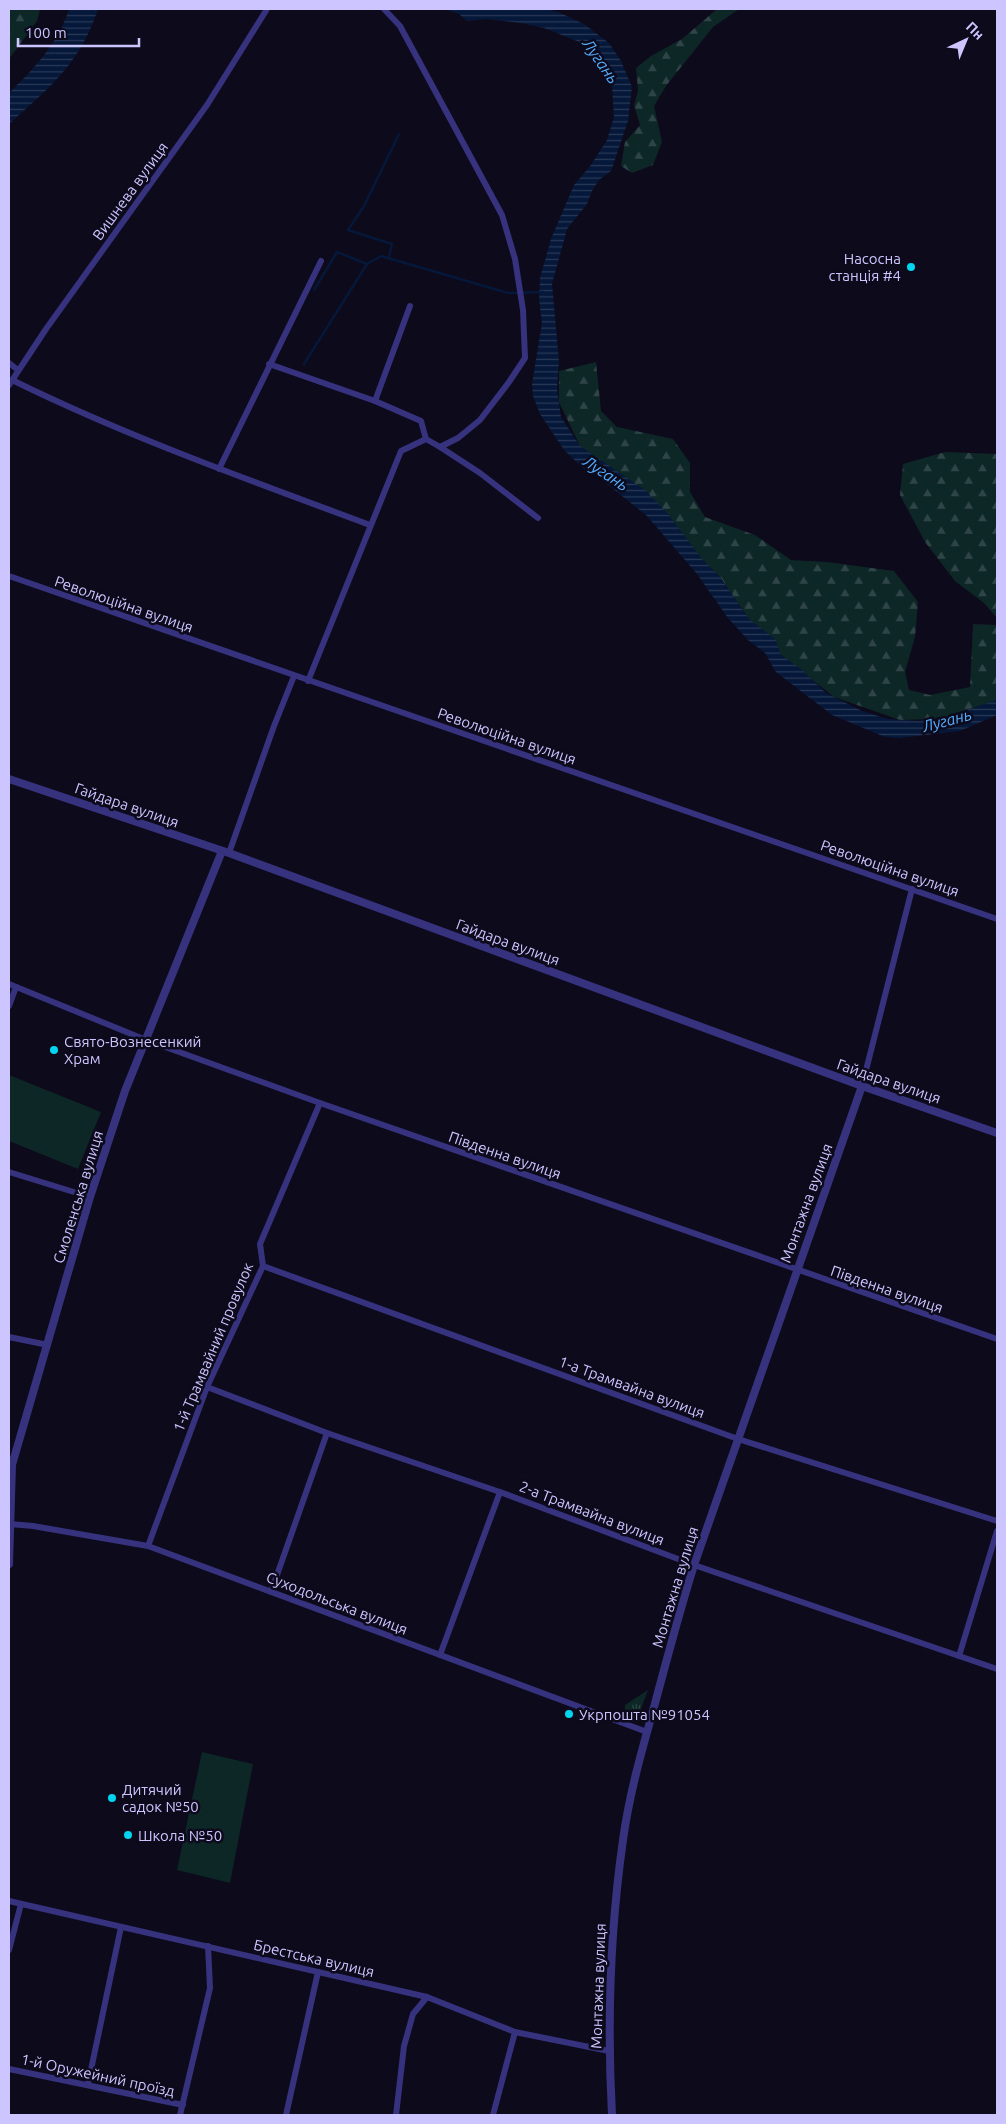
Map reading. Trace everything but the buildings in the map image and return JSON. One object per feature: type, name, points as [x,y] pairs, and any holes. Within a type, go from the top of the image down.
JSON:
[{"type":"street","name":"Вишнева вулиця","points":[[10,382],[207,105],[267,9]]},
{"type":"street","points":[[384,9],[400,26],[502,215],[515,260],[523,310],[525,358],[480,420],[458,438],[440,447]]},
{"type":"street","points":[[220,470],[269,364],[321,261]]},
{"type":"street","points":[[375,400],[410,306]]},
{"type":"street","points":[[9,363],[18,370]]},
{"type":"street","points":[[269,364],[375,400],[422,421],[426,439],[480,473],[538,518]]},
{"type":"street","points":[[10,382],[96,420],[220,470],[370,525]]},
{"type":"street","points":[[308,681],[401,450],[426,439]]},
{"type":"street","name":"Революційна вулиця","points":[[9,576],[997,919]]},
{"type":"street","points":[[225,852],[294,676]]},
{"type":"street","name":"Гайдара вулиця","points":[[9,779],[225,852],[862,1086],[997,1133]]},
{"type":"street","name":"Смоленська вулиця","points":[[9,1564],[9,1507],[12,1465],[90,1197],[125,1091],[225,852]]},
{"type":"street","points":[[862,1086],[912,889]]},
{"type":"street","name":"Південна вулиця","points":[[9,984],[146,1040],[320,1103],[997,1340]]},
{"type":"street","points":[[9,1006],[16,987]]},
{"type":"street","name":"Монтажна вулиця","points":[[612,2115],[609,2051],[613,1926],[623,1839],[636,1774],[680,1609],[694,1565],[862,1086]]},
{"type":"street","name":"1-й Трамвайний провулок","points":[[148,1546],[207,1387],[263,1266],[260,1244],[320,1103]]},
{"type":"street","points":[[9,1172],[90,1197]]},
{"type":"street","name":"1-а Трамвайна вулиця","points":[[263,1266],[738,1439],[997,1521]]},
{"type":"street","points":[[9,1337],[48,1345]]},
{"type":"street","name":"2-а Трамвайна вулиця","points":[[207,1387],[327,1433],[500,1492],[694,1565],[997,1669]]},
{"type":"street","points":[[271,1592],[327,1433]]},
{"type":"street","points":[[440,1655],[500,1492]]},
{"type":"street","name":"Суходольська вулиця","points":[[10,1524],[33,1526],[148,1546],[647,1732]]},
{"type":"street","points":[[959,1656],[997,1531]]},
{"type":"street","name":"Брестська вулиця","points":[[9,1902],[427,1996],[515,2032],[609,2051]]},
{"type":"street","points":[[9,1950],[20,1904]]},
{"type":"street","points":[[88,2084],[121,1927]]},
{"type":"street","points":[[180,2115],[210,1988],[208,1946]]},
{"type":"street","points":[[286,2115],[318,1972]]},
{"type":"street","points":[[396,2115],[404,2046],[413,2014],[427,1996]]},
{"type":"street","points":[[492,2115],[515,2032]]},
{"type":"street","name":"1-й Оружейний проїзд","points":[[9,2069],[88,2084],[183,2106]]},
{"type":"green space","points":[[9,9],[40,9],[37,21],[9,59]]},
{"type":"green space","points":[[717,9],[739,9],[713,27],[666,86],[654,106],[662,142],[653,165],[632,173],[621,166],[625,142],[640,125],[634,105],[638,91],[636,68],[651,56],[682,39]]},
{"type":"green space","points":[[596,362],[601,411],[617,427],[673,439],[690,463],[690,492],[705,517],[755,535],[791,560],[827,562],[894,571],[918,602],[915,637],[905,672],[909,690],[930,695],[970,687],[973,624],[997,625],[997,700],[951,715],[931,719],[900,720],[834,697],[781,655],[749,619],[720,577],[609,467],[580,446],[559,402],[559,371]]},
{"type":"green space","points":[[945,452],[997,454],[997,618],[984,603],[955,581],[925,542],[900,495],[903,464]]},
{"type":"green space","points":[[9,1075],[101,1112],[78,1169],[9,1141]]},
{"type":"green space","points":[[648,1690],[639,1714],[630,1715],[625,1710],[625,1705]]},
{"type":"green space","points":[[202,1752],[253,1764],[230,1883],[177,1870]]},
{"type":"water","points":[[69,9],[98,9],[73,60],[51,86],[9,124],[9,93],[45,54],[59,33]]},
{"type":"water","name":"Лугань","points":[[445,9],[546,9],[558,12],[584,24],[609,43],[621,61],[632,87],[628,121],[611,171],[599,180],[587,204],[567,229],[552,284],[559,361],[557,389],[561,417],[580,446],[645,490],[668,514],[702,559],[720,577],[749,619],[775,639],[781,655],[801,669],[826,693],[862,711],[888,719],[918,721],[951,715],[997,700],[997,715],[960,731],[900,738],[885,737],[832,715],[776,672],[765,653],[748,640],[728,618],[697,574],[647,516],[601,479],[584,469],[564,450],[540,414],[533,396],[532,384],[542,323],[539,299],[540,278],[551,239],[574,185],[591,165],[607,140],[614,117],[612,86],[586,47],[577,41],[544,28],[521,23],[486,19],[467,21],[459,14]]},
{"type":"waterway","points":[[389,257],[392,244],[348,230],[364,206],[399,134]]},
{"type":"waterway","points":[[314,290],[337,252],[367,264]]},
{"type":"waterway","points":[[304,364],[367,264],[381,256],[508,293],[543,292]]},
{"type":"place","name":"Насосна станція #4","points":[[911,267]]},
{"type":"place","name":"Свято-Вознесенкий Храм","points":[[54,1050]]},
{"type":"place","name":"Укрпошта №91054","points":[[569,1714]]},
{"type":"place","name":"Дитячий садок №50","points":[[112,1798]]},
{"type":"place","name":"Школа №50","points":[[128,1835]]}]
